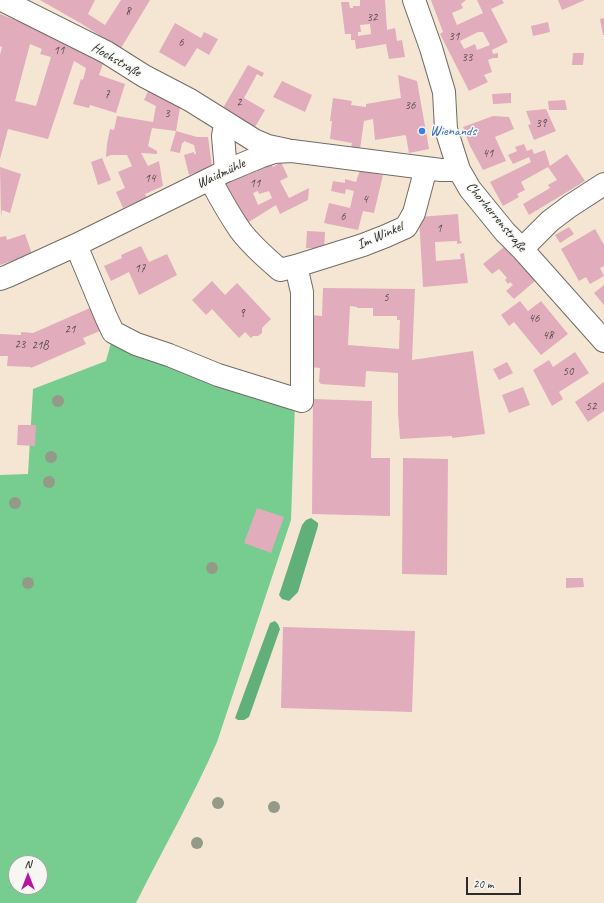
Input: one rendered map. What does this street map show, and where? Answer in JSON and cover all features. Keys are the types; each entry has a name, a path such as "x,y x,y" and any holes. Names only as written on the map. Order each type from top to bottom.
{"street":[{"name":"Hochstraße","path":"2,0 106,52 144,76 190,100 254,140 268,146 292,151"},
{"name":"Chorherrenstraße","path":"414,0 438,69 444,92 446,129 459,170 470,190 505,232 604,341"},
{"path":"218,175 222,136 228,124"},
{"name":"Waidmühle","path":"0,279 76,245 218,175 274,152 292,151 441,170 459,170"},
{"name":"Im Winkel","path":"218,175 218,194 240,230 264,256 280,270 363,245 406,227 414,213 426,168"},
{"path":"522,249 550,221 604,184"},
{"path":"76,245 113,332 136,344 169,355 218,375 302,401 302,292 296,266"}],"green space":[{"path":"112,339 295,403 291,520 217,742 188,803 136,903 0,903 0,475 28,474 33,389 106,361"},
{"path":"311,518 318,523 318,526 298,592 289,601 282,599 279,595 302,525 306,520"},
{"path":"275,621 280,629 249,717 244,720 238,720 235,718 270,623"}],"building":[{"path":"40,0 95,0 88,14 105,25 121,0 150,0 121,48"},
{"path":"360,0 385,0 387,30 395,28 397,41 402,40 405,57 389,59 386,44 356,49 355,40 351,40 351,34 345,34 341,2 349,2 350,8 353,8 353,6 360,6","holes":["370,24 371,34 358,36 358,32 361,32 360,25"]},
{"path":"431,0 466,0 461,4 463,8 452,13 457,25 483,13 477,0 502,0 504,3 491,9 508,42 492,50 493,54 498,53 498,58 488,60 492,72 484,75 488,82 469,91 440,34 443,32","holes":["478,32 483,32 490,45 477,50 475,44 464,49 460,41"]},
{"path":"558,0 585,0 562,10"},
{"path":"0,14 79,46 104,61 99,75 125,84 116,113 90,105 89,108 73,104 81,79 83,80 86,68 74,61 48,139 8,129 0,159 0,55 2,47 0,46","holes":["30,44 42,49 40,54 51,57 36,106 15,101"]},
{"path":"604,18 604,35 603,35 600,19"},
{"path":"548,22 550,32 533,36 531,26"},
{"path":"175,23 201,38 204,32 218,39 209,55 197,48 185,67 159,52"},
{"path":"573,53 584,53 583,65 572,65"},
{"path":"248,65 264,73 262,77 257,74 244,98 265,110 255,127 223,108"},
{"path":"398,75 417,81 429,149 409,153 405,135 375,140 373,119 364,121 360,149 351,148 352,143 330,139 332,121 330,121 333,98 352,101 351,105 366,107 366,104 401,98"},
{"path":"282,81 312,95 305,112 273,97"},
{"path":"150,87 181,102 176,131 152,128 148,146 157,151 157,154 141,153 148,166 159,161 163,186 145,194 147,198 123,208 116,192 125,188 118,172 132,166 127,155 111,155 106,157 110,129 114,130 117,116 153,122 156,106 144,100"},
{"path":"511,93 511,103 493,104 492,94"},
{"path":"565,100 567,110 549,110 548,101"},
{"path":"546,109 556,131 534,140 528,125 531,124 526,111"},
{"path":"493,116 509,117 514,129 495,137 506,161 483,170 470,146 463,127"},
{"path":"176,131 197,137 208,137 212,167 189,175 184,155 194,152 194,154 196,154 194,145 184,141 182,143 180,153 170,151"},
{"path":"524,144 527,151 532,149 534,154 545,150 550,166 567,154 585,181 529,215 523,204 550,188 548,185 557,180 548,167 521,182 525,190 517,194 519,197 503,206 490,182 531,162 529,157 513,164 508,155 517,151 515,147"},
{"path":"102,158 111,180 98,185 91,162"},
{"path":"281,162 288,177 280,181 289,198 309,188 308,200 280,214 276,205 244,225 222,184 258,171 257,169 271,164 273,167","holes":["258,191 259,194 269,191 272,198 258,205 253,193"]},
{"path":"0,167 21,174 10,213 2,210 1,216"},
{"path":"360,170 383,175 374,213 363,211 358,230 324,223 329,203 350,208 354,191 346,189 345,194 331,191 333,181 345,183 345,179 356,182"},
{"path":"458,214 460,241 462,243 457,244 457,241 435,242 436,261 461,259 460,254 464,253 468,283 423,287 419,217"},
{"path":"569,227 574,234 560,243 555,235"},
{"path":"595,229 604,245 604,266 600,268 604,276 590,284 586,277 579,281 561,249"},
{"path":"307,231 325,232 324,249 306,248"},
{"path":"25,234 32,254 0,265 0,237 6,236 7,240"},
{"path":"141,246 149,262 167,254 177,275 139,295 129,272 111,281 104,266 122,258 121,255"},
{"path":"504,247 535,281 514,299 506,291 513,285 510,282 508,284 505,280 507,278 499,269 492,274 483,264"},
{"path":"212,281 225,295 237,283 271,319 262,328 262,333 251,338 245,332 239,338 212,309 206,315 192,300"},
{"path":"604,285 604,305 594,293"},
{"path":"323,288 415,289 412,360 473,351 485,434 452,438 452,436 400,439 398,413 398,373 366,371 365,387 321,384 319,382 320,368 309,367 311,315 322,316","holes":["350,306 373,308 373,316 397,316 397,320 400,320 399,349 348,345"]},
{"path":"520,301 528,311 541,301 568,334 541,355 514,322 509,326 501,315"},
{"path":"90,308 100,331 83,338 86,344 31,368 7,366 8,356 0,356 0,334 21,335 21,332 33,333"},
{"path":"575,352 589,373 559,392 563,399 552,406 533,370 549,360 553,367"},
{"path":"507,362 513,373 499,380 493,369"},
{"path":"604,382 604,411 588,422 575,402"},
{"path":"523,387 530,405 509,413 502,395"},
{"path":"313,399 372,401 371,458 390,458 390,516 312,514"},
{"path":"18,425 36,425 35,446 17,445"},
{"path":"403,458 448,459 447,575 402,574"},
{"path":"257,508 284,517 271,553 244,543"},
{"path":"566,578 583,578 584,587 566,588"},
{"path":"283,627 415,631 412,712 281,708"}],"place":[{"name":"Wienands","path":"422,131"}]}
